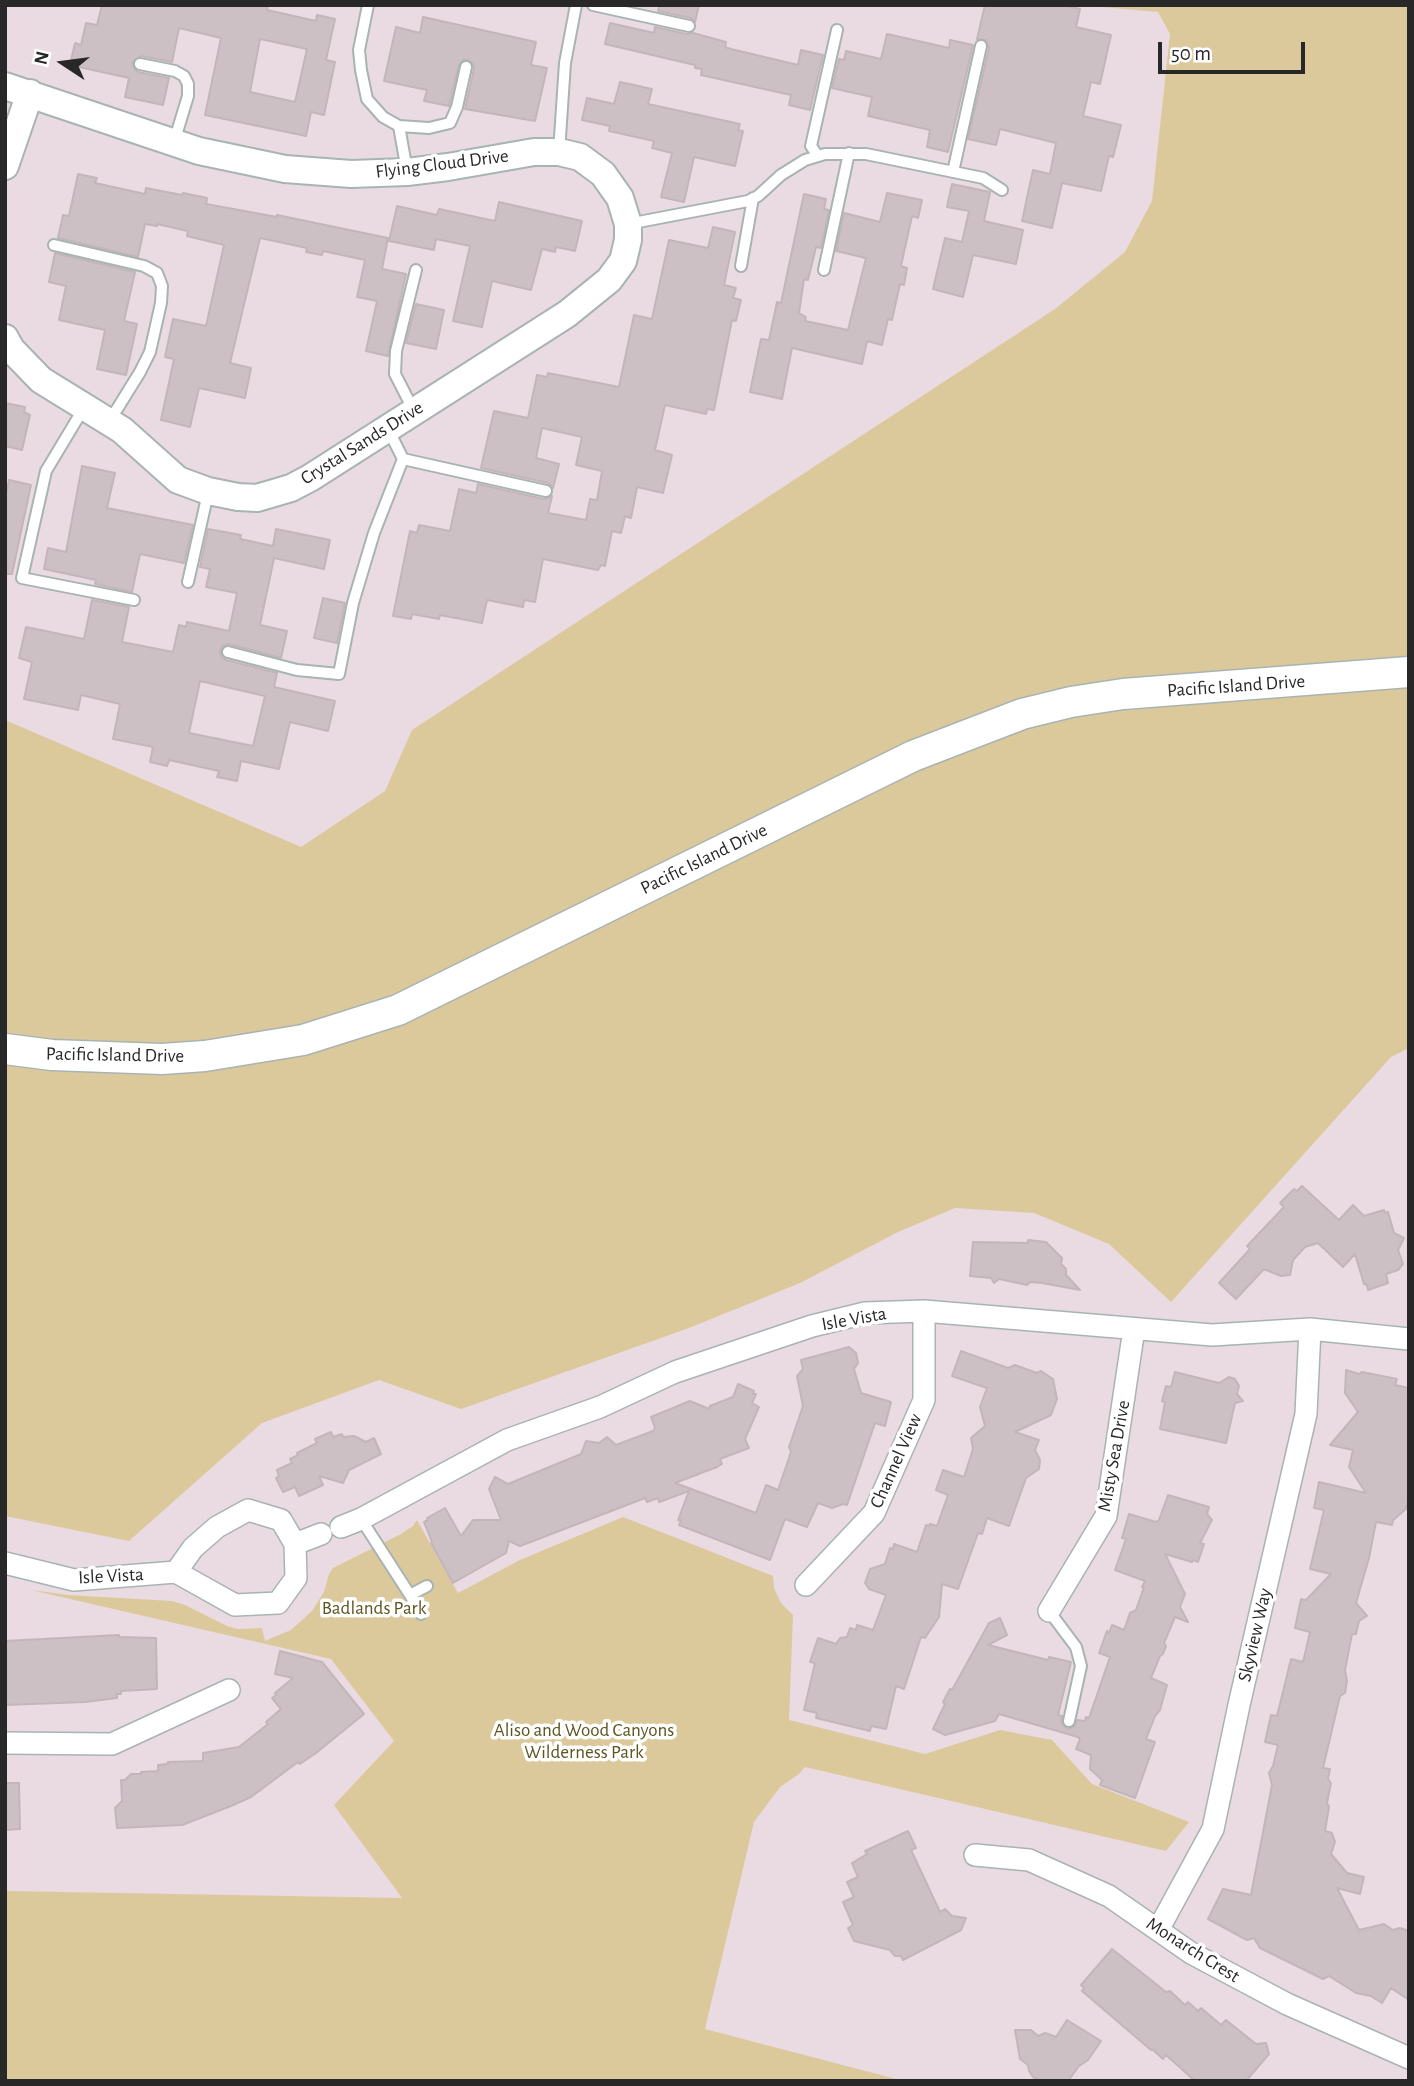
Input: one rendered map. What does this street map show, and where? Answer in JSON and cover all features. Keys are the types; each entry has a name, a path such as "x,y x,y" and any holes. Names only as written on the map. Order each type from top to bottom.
{"main road":[{"name":"Pacific Island Drive","path":"5,1049 52,1055 162,1059 205,1056 303,1040 398,1010 913,756 1022,714 1071,702 1123,694 1409,672"}],"street":[{"name":"Flying Cloud Drive","path":"18,90 199,151 285,169 351,174 407,172 534,152 559,152 580,157 603,174 620,198"},
{"path":"5,166 18,90"},
{"name":"Crystal Sands Drive","path":"5,338 11,349 41,380 109,422 178,480 208,491 257,498 291,488 567,314 609,280 623,261 628,240 628,224 620,198"},
{"name":"Isle Vista","path":"295,1544 361,1519 507,1440 600,1407 675,1372 812,1326 865,1313 924,1311 1212,1335 1310,1329 1409,1339"},
{"name":"Channel View","path":"806,1585 873,1513 924,1400 924,1311"},
{"name":"Misty Sea Drive","path":"1049,1611 1106,1516 1134,1329"},
{"name":"Skyview Way","path":"1158,1930 1213,1829 1306,1414 1310,1329"},
{"path":"247,1510 281,1520 295,1544 296,1578 278,1603 235,1605 176,1572 193,1548 209,1534 247,1510"},
{"name":"Isle Vista","path":"5,1563 74,1580 176,1572"},
{"path":"5,1743 112,1744 229,1690"},
{"name":"Monarch Crest","path":"975,1855 1029,1860 1109,1896 1191,1953 1287,2004 1409,2058"}],"lane":[{"path":"368,5 359,50 367,99 383,117 399,125 429,128 450,122 457,107 466,67"},
{"path":"559,152 565,63 576,5"},
{"path":"593,5 689,26"},
{"path":"818,156 811,146 836,30"},
{"path":"953,172 981,46"},
{"path":"139,64 175,71 184,76 188,84 188,96 174,142"},
{"path":"399,125 407,172"},
{"path":"824,270 849,153"},
{"path":"628,224 722,208 753,198 805,160 849,153 983,178 1002,190"},
{"path":"741,266 753,198"},
{"path":"54,245 144,266 157,273 162,286 150,352 109,422"},
{"path":"414,411 395,374 396,351 416,270"},
{"path":"85,406 46,471 23,578 134,600"},
{"path":"228,652 297,670 339,674 353,603 374,533 403,459 387,427"},
{"path":"403,459 546,491"},
{"path":"188,582 208,491"},
{"path":"361,1519 421,1614"},
{"path":"410,1595 427,1586"},
{"path":"1049,1611 1076,1647 1081,1667 1069,1721"}],"green space":[{"path":"1080,5 1409,5 1409,1048 1391,1057 1171,1302 1109,1244 1034,1213 955,1208 898,1232 800,1283 689,1328 461,1409 379,1380 262,1423 129,1541 5,1516 5,720 301,847 385,791 412,730 1055,309 1125,252 1152,201 1170,34 1158,12"},
{"name":"Aliso and Wood Canyons Wilderness Park","path":"623,1517 773,1576 774,1588 781,1603 793,1615 789,1720 925,1754 1000,1730 1052,1740 1092,1784 1189,1822 1166,1851 805,1767 780,1787 754,1822 705,2029 904,2081 5,2081 5,1891 402,1898 334,1805 394,1741 331,1659 31,1590 68,1595 172,1601 227,1626 238,1629 262,1628 265,1641 291,1630 312,1611 324,1592 333,1568 401,1534 417,1520 458,1593 520,1560"}],"building":[{"path":"102,5 268,5 267,10 316,21 317,15 335,19 326,60 335,62 324,115 311,112 306,136 205,115 221,38 179,28 172,62 141,56 132,62 138,72 169,78 163,105 125,97 129,78 70,65 75,43 81,45 86,23 97,25","holes":["260,39 307,49 295,102 250,92"]},
{"path":"660,5 699,5 695,22 691,18 658,11"},
{"path":"985,5 1062,5 1080,9 1076,27 1111,35 1100,84 1091,82 1083,116 1121,125 1113,157 1109,156 1101,191 1062,183 1052,228 1022,221 1033,170 1050,174 1056,143 1000,129 996,145 968,139 989,48 986,40 977,39"},
{"path":"423,17 536,42 531,65 547,68 535,121 465,109 474,69 468,60 463,60 459,65 449,106 424,101 427,90 384,81 396,27 420,33"},
{"path":"610,23 654,33 655,27 693,33 726,42 725,47 731,49 798,65 801,50 823,55 810,110 789,105 791,95 701,75 702,69 695,68 695,65 605,44"},
{"path":"887,34 949,48 950,40 973,45 948,152 927,147 930,130 868,116 872,97 832,88 839,59 844,60 846,51 881,59"},
{"path":"620,82 652,89 648,104 740,124 738,130 743,131 735,166 694,157 684,202 661,197 672,153 652,148 654,141 609,131 610,126 582,120 587,98 614,104"},
{"path":"78,174 97,178 95,183 145,194 146,188 182,195 183,193 207,198 206,204 277,215 388,238 382,269 406,274 388,356 366,351 377,301 357,297 365,260 323,251 322,255 306,252 307,248 260,238 230,363 251,368 245,398 199,388 190,427 161,420 174,359 165,357 173,319 206,326 224,245 187,236 188,231 157,224 145,224 138,257 58,238 63,215 69,216"},
{"path":"952,184 990,192 984,221 1023,230 1016,264 973,255 963,297 933,289 945,238 962,242 969,211 947,207"},
{"path":"887,193 922,200 918,218 912,216 901,266 907,268 904,285 900,284 892,320 888,319 882,345 867,341 862,364 792,348 782,399 750,392 761,339 769,340 777,302 781,303 804,194 826,199 824,209 829,210 821,248 816,247 808,280 804,279 799,313 806,317 805,321 848,330 866,258 836,251 844,213 880,222"},
{"path":"499,202 582,221 575,251 556,247 555,252 542,249 531,290 492,281 482,327 453,321 470,246 436,239 434,250 389,241 397,206 437,215 439,209 495,221"},
{"path":"713,227 735,232 724,285 736,288 733,298 741,300 736,321 732,320 714,410 707,409 706,414 665,405 655,450 672,455 663,493 637,487 631,518 625,516 621,533 612,531 605,566 601,565 598,570 543,559 535,602 524,600 523,607 487,600 482,623 440,615 439,619 412,614 411,619 393,616 410,531 417,533 419,525 450,531 459,489 476,493 478,484 544,499 552,496 548,513 586,520 590,499 597,500 602,471 576,465 582,437 542,428 536,458 559,464 553,488 548,483 481,468 494,411 528,418 537,375 547,377 548,373 619,387 634,315 652,319 669,240 708,248"},
{"path":"55,253 135,272 124,321 137,324 126,375 97,369 105,330 59,320 66,286 49,282"},
{"path":"416,304 444,310 436,349 406,343"},
{"path":"5,403 25,407 24,412 30,415 22,450 5,446"},
{"path":"82,466 115,473 107,508 193,525 184,563 140,554 132,592 95,584 96,580 44,569 48,548 66,552"},
{"path":"9,480 31,485 12,574 5,574 5,500"},
{"path":"208,529 241,535 240,539 273,546 276,529 330,540 324,569 274,558 260,625 287,631 281,658 229,644 223,646 220,651 226,660 277,673 274,687 335,701 328,731 290,722 279,769 241,761 237,781 217,777 219,771 169,760 167,766 150,762 153,747 113,739 120,704 81,695 78,710 24,699 32,662 19,658 26,627 84,639 92,600 129,607 122,642 173,652 179,625 186,627 187,622 229,631 237,593 206,587 210,569 200,567","holes":["200,681 265,696 253,746 189,733"]},
{"path":"323,598 345,603 337,643 314,638"},
{"path":"1302,1186 1339,1220 1353,1205 1364,1216 1384,1210 1385,1213 1388,1212 1394,1233 1404,1238 1398,1250 1403,1264 1398,1270 1386,1274 1388,1283 1368,1290 1355,1254 1343,1267 1318,1243 1305,1247 1293,1260 1290,1275 1281,1276 1264,1269 1236,1299 1219,1283 1250,1249 1247,1246 1284,1207 1280,1203 1294,1189 1297,1191"},
{"path":"1028,1240 1046,1242 1062,1258 1061,1264 1066,1269 1066,1275 1080,1290 1042,1283 1030,1282 1027,1285 999,1279 994,1283 991,1278 970,1276 973,1242 1028,1243"},
{"path":"849,1347 856,1353 858,1363 854,1369 861,1393 891,1402 885,1426 875,1423 847,1505 832,1508 818,1503 807,1527 785,1519 770,1560 679,1525 681,1520 678,1520 689,1491 659,1502 658,1498 647,1502 645,1498 520,1546 509,1541 506,1553 453,1583 431,1543 424,1522 445,1508 461,1536 473,1520 501,1520 489,1489 495,1477 508,1484 581,1454 586,1441 599,1443 607,1437 616,1445 653,1431 655,1428 651,1417 690,1401 709,1409 710,1406 733,1397 738,1384 754,1391 753,1394 756,1394 752,1403 759,1407 745,1439 749,1448 720,1459 722,1464 717,1467 675,1483 756,1513 766,1485 778,1490 789,1458 789,1447 803,1406 797,1376 803,1369 801,1360"},
{"path":"961,1351 1008,1368 1015,1365 1037,1373 1041,1371 1053,1379 1057,1399 1051,1415 1015,1432 1039,1440 1035,1450 1040,1460 1039,1469 1026,1478 1009,1526 987,1518 982,1534 978,1533 958,1589 942,1584 939,1617 925,1638 921,1637 904,1689 896,1686 886,1729 871,1726 870,1731 816,1718 817,1713 804,1710 815,1663 810,1662 818,1638 836,1644 840,1638 847,1637 850,1628 856,1630 857,1625 873,1630 886,1595 869,1589 865,1583 870,1569 885,1564 894,1544 917,1552 926,1525 937,1526 948,1495 936,1490 943,1470 964,1477 973,1449 971,1438 985,1426 980,1407 987,1388 952,1376"},
{"path":"1346,1370 1397,1379 1395,1385 1409,1388 1409,1499 1406,1509 1393,1520 1392,1525 1376,1522 1356,1603 1367,1616 1359,1621 1356,1634 1352,1634 1345,1670 1345,1693 1340,1696 1323,1768 1330,1769 1328,1779 1331,1783 1325,1831 1332,1833 1335,1842 1331,1854 1347,1873 1364,1877 1360,1894 1337,1888 1359,1930 1384,1924 1393,1930 1400,1928 1409,1931 1409,2000 1391,1988 1382,2003 1371,1996 1356,1993 1329,1976 1323,1979 1260,1948 1254,1938 1247,1940 1208,1919 1223,1889 1251,1895 1272,1785 1269,1773 1278,1745 1265,1742 1271,1715 1277,1716 1291,1659 1303,1662 1310,1632 1295,1628 1301,1599 1306,1600 1331,1574 1310,1569 1324,1510 1314,1508 1319,1482 1366,1493 1349,1467 1353,1450 1330,1445 1358,1412 1345,1393"},
{"path":"1175,1372 1219,1383 1229,1377 1235,1379 1239,1386 1237,1394 1243,1401 1235,1403 1226,1443 1160,1429 1165,1402 1162,1401 1166,1386 1171,1387"},
{"path":"331,1432 333,1437 342,1434 343,1437 354,1436 366,1442 374,1438 381,1454 349,1470 343,1483 319,1476 323,1485 299,1496 295,1487 283,1492 276,1478 279,1476 277,1470 292,1463 290,1459 298,1455 297,1453 317,1443 315,1439"},
{"path":"1168,1495 1209,1507 1207,1514 1212,1520 1200,1543 1204,1544 1198,1562 1165,1554 1185,1594 1180,1607 1188,1622 1175,1617 1164,1643 1166,1646 1163,1654 1151,1678 1167,1685 1160,1710 1146,1739 1155,1742 1135,1798 1100,1785 1102,1780 1090,1769 1091,1755 1076,1749 1080,1739 1078,1737 999,1714 995,1721 945,1735 933,1729 945,1704 943,1702 989,1623 1000,1618 1007,1635 988,1645 1048,1660 1049,1657 1071,1662 1058,1715 1062,1716 1062,1724 1068,1729 1074,1727 1077,1720 1085,1721 1086,1717 1089,1718 1110,1657 1099,1653 1107,1631 1109,1633 1112,1625 1124,1630 1130,1613 1136,1610 1144,1587 1145,1581 1115,1570 1126,1539 1122,1538 1129,1514 1156,1522"},
{"path":"119,1635 156,1638 157,1689 121,1691 117,1698 85,1702 5,1705 5,1641"},
{"path":"280,1651 322,1662 364,1714 316,1753 300,1764 298,1762 251,1797 182,1825 117,1828 115,1808 122,1801 121,1780 131,1774 158,1771 158,1765 168,1762 203,1761 203,1753 239,1747 268,1724 266,1722 281,1709 272,1698 293,1678 275,1674"},
{"path":"5,1783 19,1783 20,1829 5,1830"},
{"path":"908,1831 916,1848 911,1850 940,1912 945,1909 952,1916 966,1918 961,1930 903,1960 890,1950 854,1941 848,1928 853,1925 843,1902 854,1897 847,1882 858,1877 852,1863 867,1854 865,1851"},
{"path":"1112,1949 1185,2005 1188,2002 1198,2011 1201,2008 1221,2025 1226,2020 1256,2044 1266,2043 1269,2054 1246,2081 1195,2081 1166,2055 1163,2059 1151,2050 1082,1991 1084,1988 1081,1985"},
{"path":"1067,2020 1101,2041 1068,2081 1042,2081 1033,2077 1028,2065 1020,2059 1015,2030 1031,2030 1038,2036 1045,2033 1056,2037"}],"park label":[{"name":"Badlands Park","path":"374,1608"}]}
